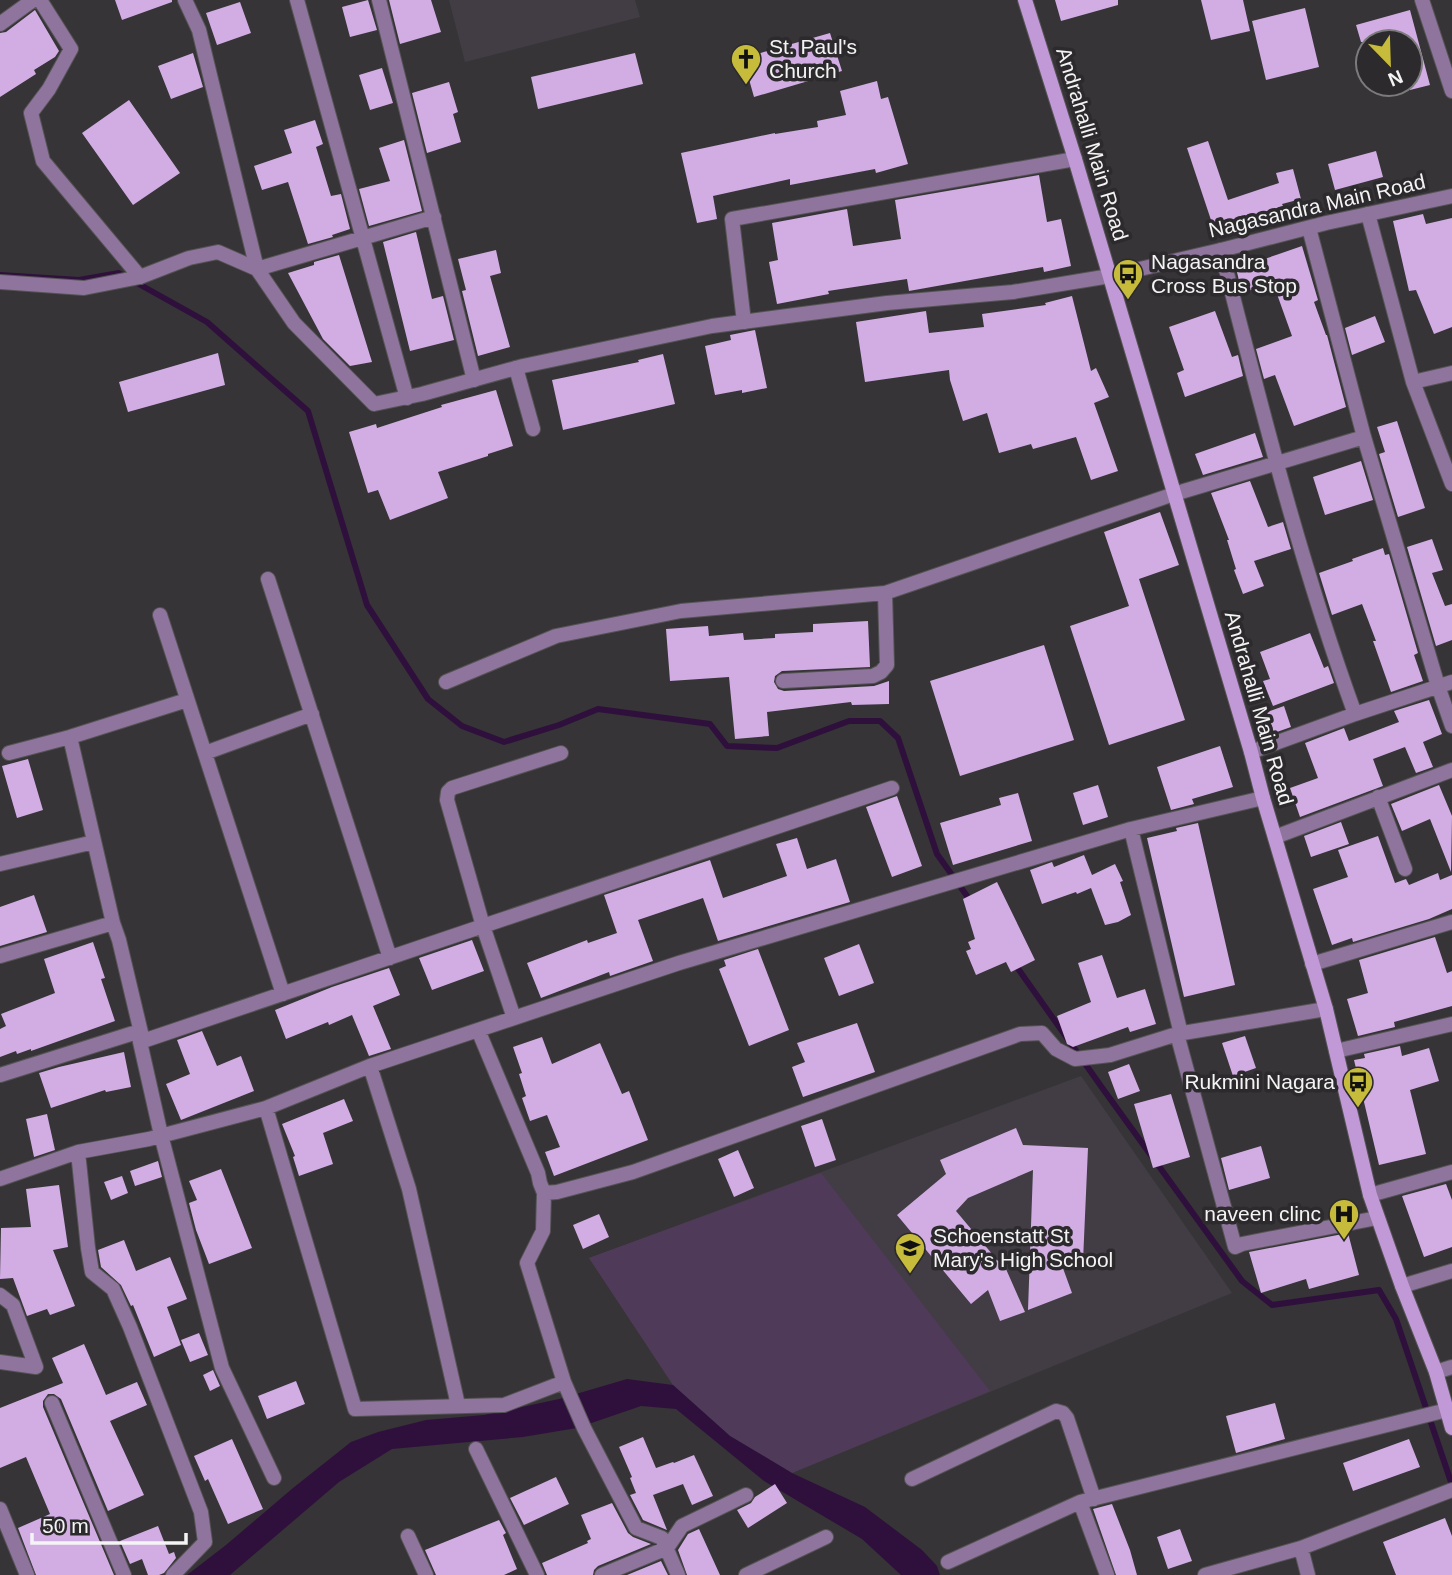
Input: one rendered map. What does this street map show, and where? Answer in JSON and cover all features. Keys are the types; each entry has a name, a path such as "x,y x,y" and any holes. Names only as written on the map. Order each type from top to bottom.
{"main road":[{"name":"Andrahalli Main Road","path":"1025,0 1110,276 1326,1009 1370,1195 1436,1371 1452,1428"}],"street":[{"path":"0,23 33,0"},
{"path":"40,0 71,49 32,113 43,161 139,277"},
{"path":"185,0 199,30 257,269"},
{"path":"297,0 407,398"},
{"path":"379,0 474,380"},
{"path":"1422,0 1452,91"},
{"path":"744,322 733,219 1075,159"},
{"name":"Nagasandra Main Road","path":"257,269 294,323 374,404 407,398 516,368 712,326 887,303 1013,292 1110,276 1452,196"},
{"path":"1368,214 1413,382 1452,484"},
{"path":"0,282 84,288 139,277 189,258 218,252 257,269 434,217"},
{"path":"1308,228 1364,437 1445,684 1452,726"},
{"path":"1221,250 1276,463 1329,642 1355,714"},
{"path":"516,368 533,429"},
{"path":"1413,382 1452,373"},
{"path":"446,682 556,636 681,611 885,593 1174,494 1364,437"},
{"path":"268,579 390,958"},
{"path":"783,681 873,676 881,673 887,665 885,593"},
{"path":"160,615 283,994"},
{"path":"1251,752 1445,684"},
{"path":"9,753 187,700"},
{"path":"205,753 312,714"},
{"path":"70,737 142,1036 140,1042 161,1135 222,1368 274,1478"},
{"path":"514,1018 483,926 447,792 452,788 561,753"},
{"path":"1275,837 1452,770"},
{"path":"0,1075 283,994 892,788"},
{"path":"1378,797 1405,869"},
{"path":"0,1179 78,1152 149,1139 266,1108 370,1066 679,963 1131,829 1264,798"},
{"path":"1131,829 1179,1034 1236,1247 1377,1218"},
{"path":"0,864 94,842"},
{"path":"1312,964 1452,922"},
{"path":"0,956 113,923"},
{"path":"544,1193 632,1172 1020,1034 1042,1033 1056,1049 1075,1059 1110,1055 1179,1034 1326,1009"},
{"path":"1336,1051 1452,1024"},
{"path":"478,1030 544,1193 543,1231 527,1263 567,1389 636,1528 662,1538 678,1575"},
{"path":"370,1066 409,1189 457,1405"},
{"path":"266,1108 355,1409 504,1405 567,1389"},
{"path":"78,1152 92,1272 113,1289 201,1512 205,1542 173,1575"},
{"path":"1370,1195 1452,1172"},
{"path":"1402,1286 1452,1270"},
{"path":"0,1295 13,1305 36,1367 0,1362"},
{"path":"1436,1371 1452,1367"},
{"path":"51,1403 124,1575"},
{"path":"948,1562 1087,1501 1447,1410"},
{"path":"912,1479 1056,1411 1063,1413 1067,1418 1107,1575"},
{"path":"476,1449 537,1575"},
{"path":"1211,1574 1301,1548 1452,1490"},
{"path":"601,1575 667,1548 682,1526 746,1494"},
{"path":"0,1509 27,1575"},
{"path":"408,1536 426,1575"},
{"path":"746,1575 826,1537"},
{"path":"1301,1548 1308,1575"}],"shaded area":[{"path":"449,0 635,0 640,17 465,62"},
{"name":"Schoenstatt St Mary's High School","path":"1081,1076 1232,1293 792,1473 673,1385 589,1258"},
{"path":"821,1173 990,1391 792,1473 730,1436 673,1385 589,1258"},
{"path":"627,1379 673,1385 730,1436 792,1473 865,1507 922,1550 937,1566 940,1575 901,1575 862,1539 764,1481 676,1409 641,1406 577,1428 523,1437 392,1449 339,1482 230,1575 187,1575 351,1442 426,1420 484,1415 559,1399"}],"building":[{"path":"115,0 172,0 172,2 122,20"},
{"path":"368,0 377,30 350,37 342,7"},
{"path":"389,0 431,0 441,32 400,44"},
{"path":"1055,0 1118,0 1118,5 1061,21"},
{"path":"1201,0 1243,0 1250,31 1211,40"},
{"path":"240,2 251,33 217,45 206,13"},
{"path":"1305,8 1319,67 1266,80 1252,21"},
{"path":"35,10 59,51 55,57 34,70 36,74 0,97 0,33 6,32"},
{"path":"1410,10 1415,28 1357,28 1356,25"},
{"path":"830,33 842,71 754,97 743,58"},
{"path":"193,53 203,87 171,99 158,66"},
{"path":"635,53 643,84 538,109 531,77"},
{"path":"1424,62 1430,85 1424,86"},
{"path":"382,68 393,103 370,110 359,75"},
{"path":"877,81 881,99 888,97 908,164 876,173 875,169 790,185 790,179 713,196 717,219 697,223 681,153 775,133 818,127 817,121 846,115 840,91"},
{"path":"449,82 458,112 453,114 461,142 427,153 412,93"},
{"path":"129,100 180,173 133,205 82,133"},
{"path":"315,120 323,144 316,147 331,196 341,194 350,229 308,244 288,182 262,190 254,166 292,153 284,130"},
{"path":"404,140 422,211 369,226 359,189 390,181 379,148"},
{"path":"1208,141 1228,200 1279,183 1276,173 1293,169 1301,199 1239,221 1238,218 1213,226 1187,148"},
{"path":"1376,151 1383,177 1335,190 1328,164"},
{"path":"1039,175 1047,222 1061,219 1071,266 1044,272 1043,267 909,291 907,279 828,291 829,294 777,304 769,262 778,260 772,223 847,209 853,246 901,239 895,200"},
{"path":"1423,214 1426,224 1452,218 1452,327 1434,334 1416,290 1409,291 1393,221"},
{"path":"416,232 432,299 443,296 454,340 410,351 383,242"},
{"path":"1302,246 1318,300 1314,302 1327,335 1346,407 1294,426 1275,375 1264,379 1256,349 1292,336 1273,283 1242,293 1236,268"},
{"path":"496,250 501,273 490,276 510,347 478,356 462,291 466,290 458,259"},
{"path":"339,255 372,362 350,366 323,339 288,273"},
{"path":"1072,296 1091,371 1096,368 1109,397 1094,403 1118,471 1091,480 1076,437 1033,449 1031,444 999,453 987,413 963,421 949,370 865,382 856,322 926,311 929,333 984,327 982,314 1046,305 1045,303"},
{"path":"1215,311 1232,357 1238,355 1243,376 1185,397 1177,373 1184,370 1169,327"},
{"path":"1375,316 1385,342 1352,355 1345,328"},
{"path":"755,330 767,388 715,395 705,346 731,340 730,335"},
{"path":"218,353 225,385 128,412 119,382"},
{"path":"663,354 675,404 563,430 552,380 639,362 638,360"},
{"path":"496,390 513,446 438,472 448,498 390,520 378,490 368,493 349,432 376,424 377,428 442,407 441,405"},
{"path":"1397,421 1425,508 1398,517 1379,454 1385,452 1377,427"},
{"path":"1255,433 1263,457 1203,475 1195,454"},
{"path":"1361,461 1373,500 1325,515 1313,477"},
{"path":"1250,481 1268,527 1283,522 1291,549 1254,561 1264,586 1243,594 1234,570 1236,569 1229,540 1211,493"},
{"path":"1160,512 1179,565 1139,579 1185,720 1109,745 1070,626 1129,606 1104,532"},
{"path":"1432,539 1443,570 1432,573 1445,606 1452,604 1452,640 1436,646 1407,547"},
{"path":"1383,548 1385,555 1389,554 1418,653 1414,655 1423,681 1391,692 1362,604 1332,615 1319,573"},
{"path":"868,621 870,667 782,671 775,676 774,682 778,689 784,691 874,686 889,681 889,704 852,705 851,702 767,712 769,736 735,739 729,677 670,681 666,629 708,626 709,636 743,633 744,640 775,638 775,634 813,632 813,624"},
{"path":"1310,633 1324,668 1328,666 1334,683 1273,706 1263,681 1270,679 1260,652"},
{"path":"1044,645 1074,740 960,776 930,681"},
{"path":"1429,700 1442,734 1423,742 1433,767 1416,773 1405,747 1373,759 1383,786 1300,817 1290,788 1318,778 1305,743 1344,728 1349,741 1399,722 1394,711"},
{"path":"1284,706 1291,727 1274,733 1267,712"},
{"path":"1220,746 1233,787 1192,799 1194,804 1171,810 1157,767"},
{"path":"28,759 43,810 17,818 2,766"},
{"path":"1098,785 1108,817 1083,825 1073,793"},
{"path":"1439,785 1452,816 1451,872 1430,819 1402,831 1391,804"},
{"path":"1018,793 1032,841 953,865 940,823 1001,805 999,798"},
{"path":"897,796 922,866 892,877 866,807"},
{"path":"1341,822 1349,844 1311,857 1304,836"},
{"path":"1198,823 1235,985 1184,997 1147,838"},
{"path":"1378,836 1395,883 1406,879 1409,885 1438,873 1440,880 1452,875 1452,909 1429,919 1353,942 1352,938 1332,945 1313,889 1348,877 1338,850"},
{"path":"797,838 807,869 836,859 850,902 718,941 703,898 638,920 653,961 610,976 609,972 541,998 527,963 587,940 588,943 617,933 604,895 710,860 723,898 787,876 776,844"},
{"path":"1084,855 1092,875 1115,864 1123,881 1120,882 1131,915 1105,925 1091,888 1042,904 1030,870 1052,862 1054,867"},
{"path":"997,882 1035,960 1011,972 1006,962 976,975 966,951 971,949 968,942 975,939 963,899"},
{"path":"34,895 47,932 0,946 0,907"},
{"path":"1435,937 1447,973 1452,971 1452,1006 1394,1022 1395,1027 1358,1036 1347,999 1368,993 1359,960"},
{"path":"472,940 484,971 432,990 419,958"},
{"path":"93,942 105,978 101,979 115,1021 31,1051 17,1054 16,1051 0,1057 0,1029 6,1026 1,1014 55,993 44,959"},
{"path":"859,944 874,983 839,996 824,958"},
{"path":"758,949 789,1030 749,1046 719,969 726,966 724,960"},
{"path":"1102,955 1117,998 1145,989 1156,1024 1130,1032 1128,1027 1073,1047 1067,1044 1057,1016 1091,1002 1078,963"},
{"path":"389,968 400,995 373,1006 391,1049 369,1056 352,1015 286,1039 275,1010"},
{"path":"857,1023 875,1072 803,1097 792,1067 805,1062 797,1043"},
{"path":"202,1031 217,1066 241,1056 254,1091 181,1120 166,1084 190,1074 177,1040"},
{"path":"1245,1036 1256,1068 1233,1076 1222,1043"},
{"path":"542,1037 552,1064 600,1043 622,1094 629,1091 648,1140 554,1176 545,1152 560,1147 547,1115 530,1121 522,1098 526,1096 519,1074 522,1073 513,1047"},
{"path":"1400,1046 1402,1056 1429,1048 1439,1081 1410,1090 1426,1154 1379,1165 1354,1060 1365,1058 1364,1054"},
{"path":"124,1052 131,1087 106,1092 105,1090 51,1108 39,1073"},
{"path":"1129,1064 1140,1091 1118,1099 1108,1072"},
{"path":"1171,1094 1190,1157 1153,1168 1134,1104"},
{"path":"344,1099 353,1121 323,1133 333,1164 299,1176 293,1157 295,1156 282,1124"},
{"path":"47,1114 55,1150 34,1157 26,1119"},
{"path":"822,1119 836,1160 815,1167 801,1126"},
{"path":"1016,1128 1023,1145 1088,1148 1083,1261 1060,1260 1072,1293 1028,1310 1033,1170 968,1198 956,1211 998,1261 1002,1260 1025,1312 1000,1321 988,1290 971,1304 897,1215 946,1174 940,1160"},
{"path":"1261,1146 1270,1178 1229,1190 1221,1158"},
{"path":"738,1150 754,1188 734,1197 718,1159"},
{"path":"158,1161 162,1177 135,1186 130,1171"},
{"path":"221,1169 252,1248 209,1264 189,1203 197,1200 189,1181"},
{"path":"122,1176 128,1193 111,1200 104,1182"},
{"path":"1446,1184 1452,1200 1452,1247 1424,1257 1402,1196"},
{"path":"59,1185 68,1247 53,1250 75,1306 50,1315 47,1309 27,1316 13,1278 0,1279 1,1228 31,1227 26,1189"},
{"path":"599,1214 609,1237 583,1249 573,1225"},
{"path":"1348,1233 1359,1275 1309,1289 1306,1279 1261,1293 1249,1252"},
{"path":"124,1240 136,1271 170,1257 187,1299 167,1307 181,1345 154,1357 133,1305 131,1306 121,1285 101,1267 98,1250"},
{"path":"199,1333 208,1355 190,1362 181,1340"},
{"path":"84,1344 106,1395 137,1382 147,1405 110,1421 144,1495 108,1511 61,1399 54,1394 48,1394 43,1401 43,1407 114,1575 36,1575 18,1528 50,1514 26,1457 0,1468 0,1408 63,1383 52,1358"},
{"path":"213,1370 220,1386 210,1391 203,1375"},
{"path":"296,1381 305,1404 267,1419 258,1396"},
{"path":"1275,1403 1285,1439 1236,1453 1226,1416"},
{"path":"643,1437 656,1468 694,1455 713,1496 692,1505 683,1484 653,1495 667,1530 643,1520 630,1495 636,1493 619,1447"},
{"path":"232,1439 263,1509 228,1524 208,1479 205,1481 194,1456"},
{"path":"1409,1439 1420,1467 1353,1491 1343,1463"},
{"path":"556,1477 569,1504 524,1525 510,1498"},
{"path":"775,1484 787,1503 748,1528 737,1510 751,1503 755,1497"},
{"path":"612,1503 628,1533 651,1544 598,1566 593,1575 547,1575 542,1563 588,1543 591,1539 581,1515"},
{"path":"1112,1504 1137,1575 1116,1575 1093,1509"},
{"path":"1445,1518 1452,1536 1452,1575 1396,1575 1383,1542"},
{"path":"499,1520 517,1569 504,1575 436,1575 425,1550"},
{"path":"158,1526 169,1554 174,1552 176,1558 164,1573 148,1575 142,1559 130,1564 120,1541"},
{"path":"699,1529 720,1575 687,1575 678,1550 688,1534"},
{"path":"1180,1529 1192,1561 1168,1569 1157,1537"},
{"path":"661,1561 668,1575 627,1575"}],"waterway":[{"path":"0,275 79,280 119,273 207,322 308,411 367,605 428,699 462,726 504,742 559,725 598,709 710,724 727,746 777,748 849,721 880,721 898,738 937,854 972,903"},
{"path":"1014,963 1242,1281 1272,1305 1379,1290 1396,1319 1452,1485"}],"place":[{"name":"St. Paul's Church","path":"746,86"},
{"name":"Nagasandra Cross Bus Stop","path":"1128,301"},
{"name":"Rukmini Nagara","path":"1358,1109"},
{"name":"naveen clinc","path":"1344,1241"},
{"name":"Schoenstatt St Mary's High School","path":"910,1275"}]}
